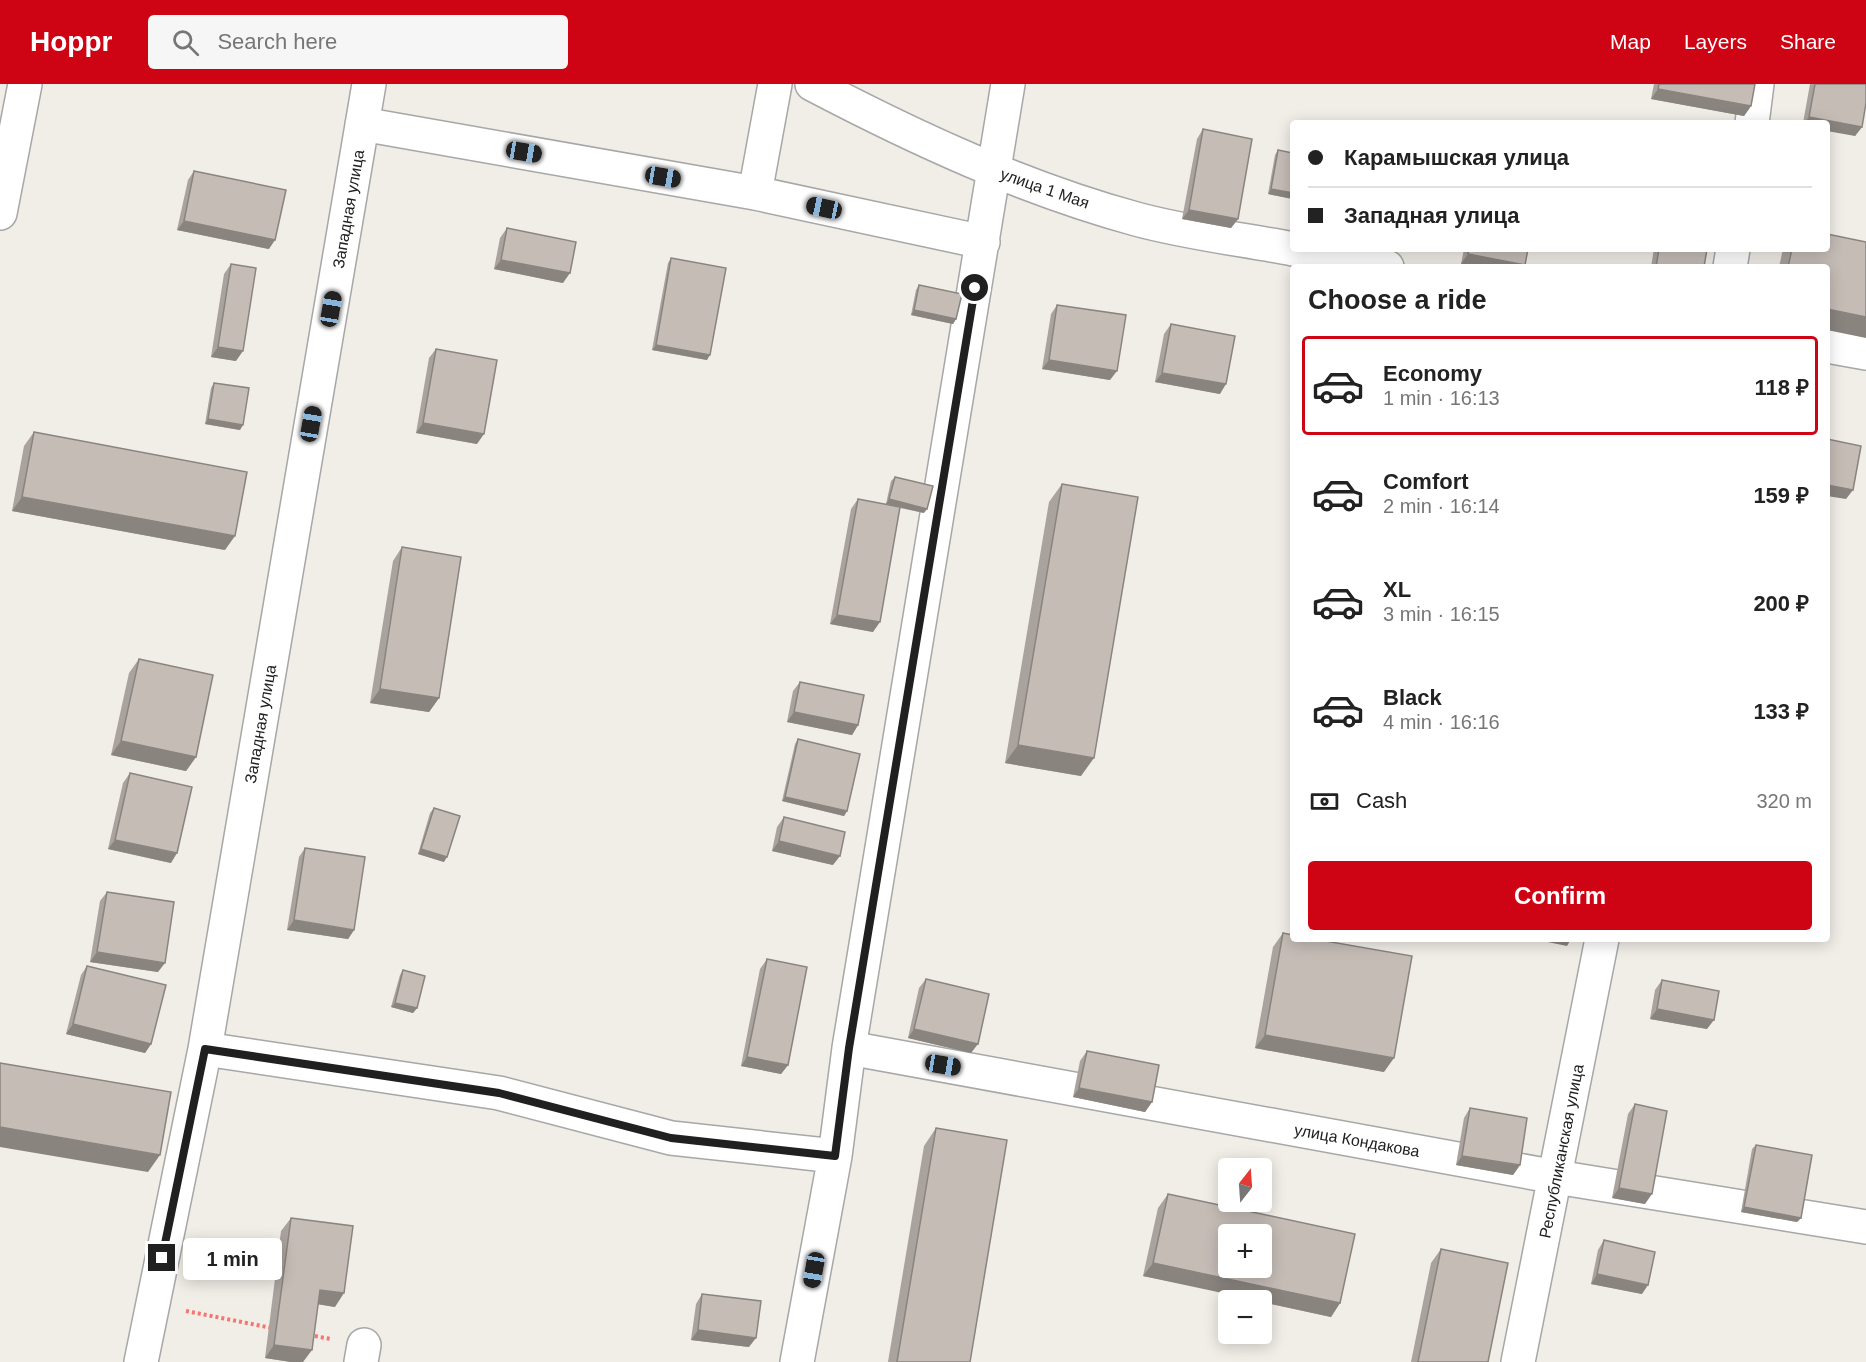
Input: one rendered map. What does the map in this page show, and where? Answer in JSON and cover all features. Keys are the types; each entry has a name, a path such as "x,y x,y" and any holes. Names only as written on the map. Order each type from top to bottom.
{"street":[{"path":"0,213 25,84"},
{"name":"Западная улица","path":"141,1362 205,1049 369,84"},
{"path":"755,193 775,84"},
{"name":"улица 1 Мая","path":"812,84 866,112 995,171 1137,219 1290,248"},
{"path":"797,1362 835,1156 849,1048 1008,84"},
{"path":"1752,120 1757,84"},
{"path":"362,124 755,193 983,242"},
{"name":"улица 1 Мая","path":"1309,252 1372,264"},
{"path":"1830,347 1866,353"},
{"name":"Республиканская улица","path":"1518,1362 1601,942"},
{"name":"улица Кондакова","path":"849,1048 1556,1177 1866,1227"},
{"path":"205,1049 499,1093 671,1138 835,1156"}],"path":[{"path":"152,1305 282,1330"},
{"path":"305,1334 363,1354"}],"building":[{"path":"1659,84 1755,84 1751,106 1658,89"},
{"path":"1815,84 1866,84 1862,127 1809,117"},
{"path":"1203,129 1252,139 1238,219 1189,210"},
{"path":"1278,150 1290,152 1290,192 1271,189"},
{"path":"194,171 286,190 275,240 184,221"},
{"path":"507,228 576,242 570,273 501,260"},
{"path":"1830,235 1866,242 1866,317 1830,310 1830,264 1789,264 1791,252 1830,252"},
{"path":"1468,252 1527,252 1525,264 1468,254"},
{"path":"1658,252 1706,252 1704,264 1656,264"},
{"path":"671,258 726,268 710,355 656,345"},
{"path":"231,264 256,268 243,351 218,347"},
{"path":"919,285 962,294 956,319 914,310"},
{"path":"1057,305 1126,315 1117,371 1049,360"},
{"path":"1171,324 1235,336 1226,384 1162,373"},
{"path":"436,349 497,360 484,434 423,423"},
{"path":"214,383 249,388 243,425 208,419"},
{"path":"34,432 247,472 235,536 22,497"},
{"path":"1830,440 1861,446 1853,490 1830,486"},
{"path":"895,477 933,486 927,509 889,499"},
{"path":"1062,484 1138,497 1094,758 1018,745"},
{"path":"858,499 900,507 880,622 837,615"},
{"path":"402,547 461,557 439,698 380,689"},
{"path":"139,659 213,675 196,757 121,741"},
{"path":"800,682 864,695 858,725 794,712"},
{"path":"798,739 860,754 847,811 785,797"},
{"path":"130,773 192,787 177,853 115,840"},
{"path":"434,808 460,816 447,857 421,849"},
{"path":"784,817 845,832 840,856 779,841"},
{"path":"305,848 365,857 354,930 294,920"},
{"path":"107,892 174,902 165,963 97,952"},
{"path":"1283,933 1290,934 1290,942 1331,942 1412,956 1394,1058 1265,1035"},
{"path":"767,959 807,967 788,1065 747,1057"},
{"path":"87,966 166,985 151,1044 73,1024"},
{"path":"403,970 425,976 417,1008 395,1003"},
{"path":"926,979 989,994 978,1044 914,1029"},
{"path":"1662,980 1719,991 1714,1020 1657,1009"},
{"path":"1087,1051 1159,1065 1152,1102 1079,1088"},
{"path":"0,1063 171,1092 160,1155 0,1127"},
{"path":"1635,1104 1667,1111 1652,1194 1619,1188"},
{"path":"1470,1108 1527,1118 1520,1165 1462,1156"},
{"path":"936,1128 1007,1140 970,1362 897,1362"},
{"path":"1756,1145 1812,1155 1801,1218 1744,1207"},
{"path":"1168,1194 1218,1205 1218,1212 1252,1212 1355,1234 1340,1303 1223,1278 1272,1278 1272,1224 1218,1224 1218,1277 1153,1263"},
{"path":"291,1218 353,1226 344,1293 320,1290 312,1350 274,1345"},
{"path":"1604,1240 1655,1252 1648,1285 1597,1274"},
{"path":"1441,1249 1508,1263 1488,1362 1418,1362"},
{"path":"702,1294 761,1301 756,1338 698,1330"}],"route":[{"path":"162,1258 205,1049 499,1093 671,1138 835,1156 849,1048 975,288"}]}
